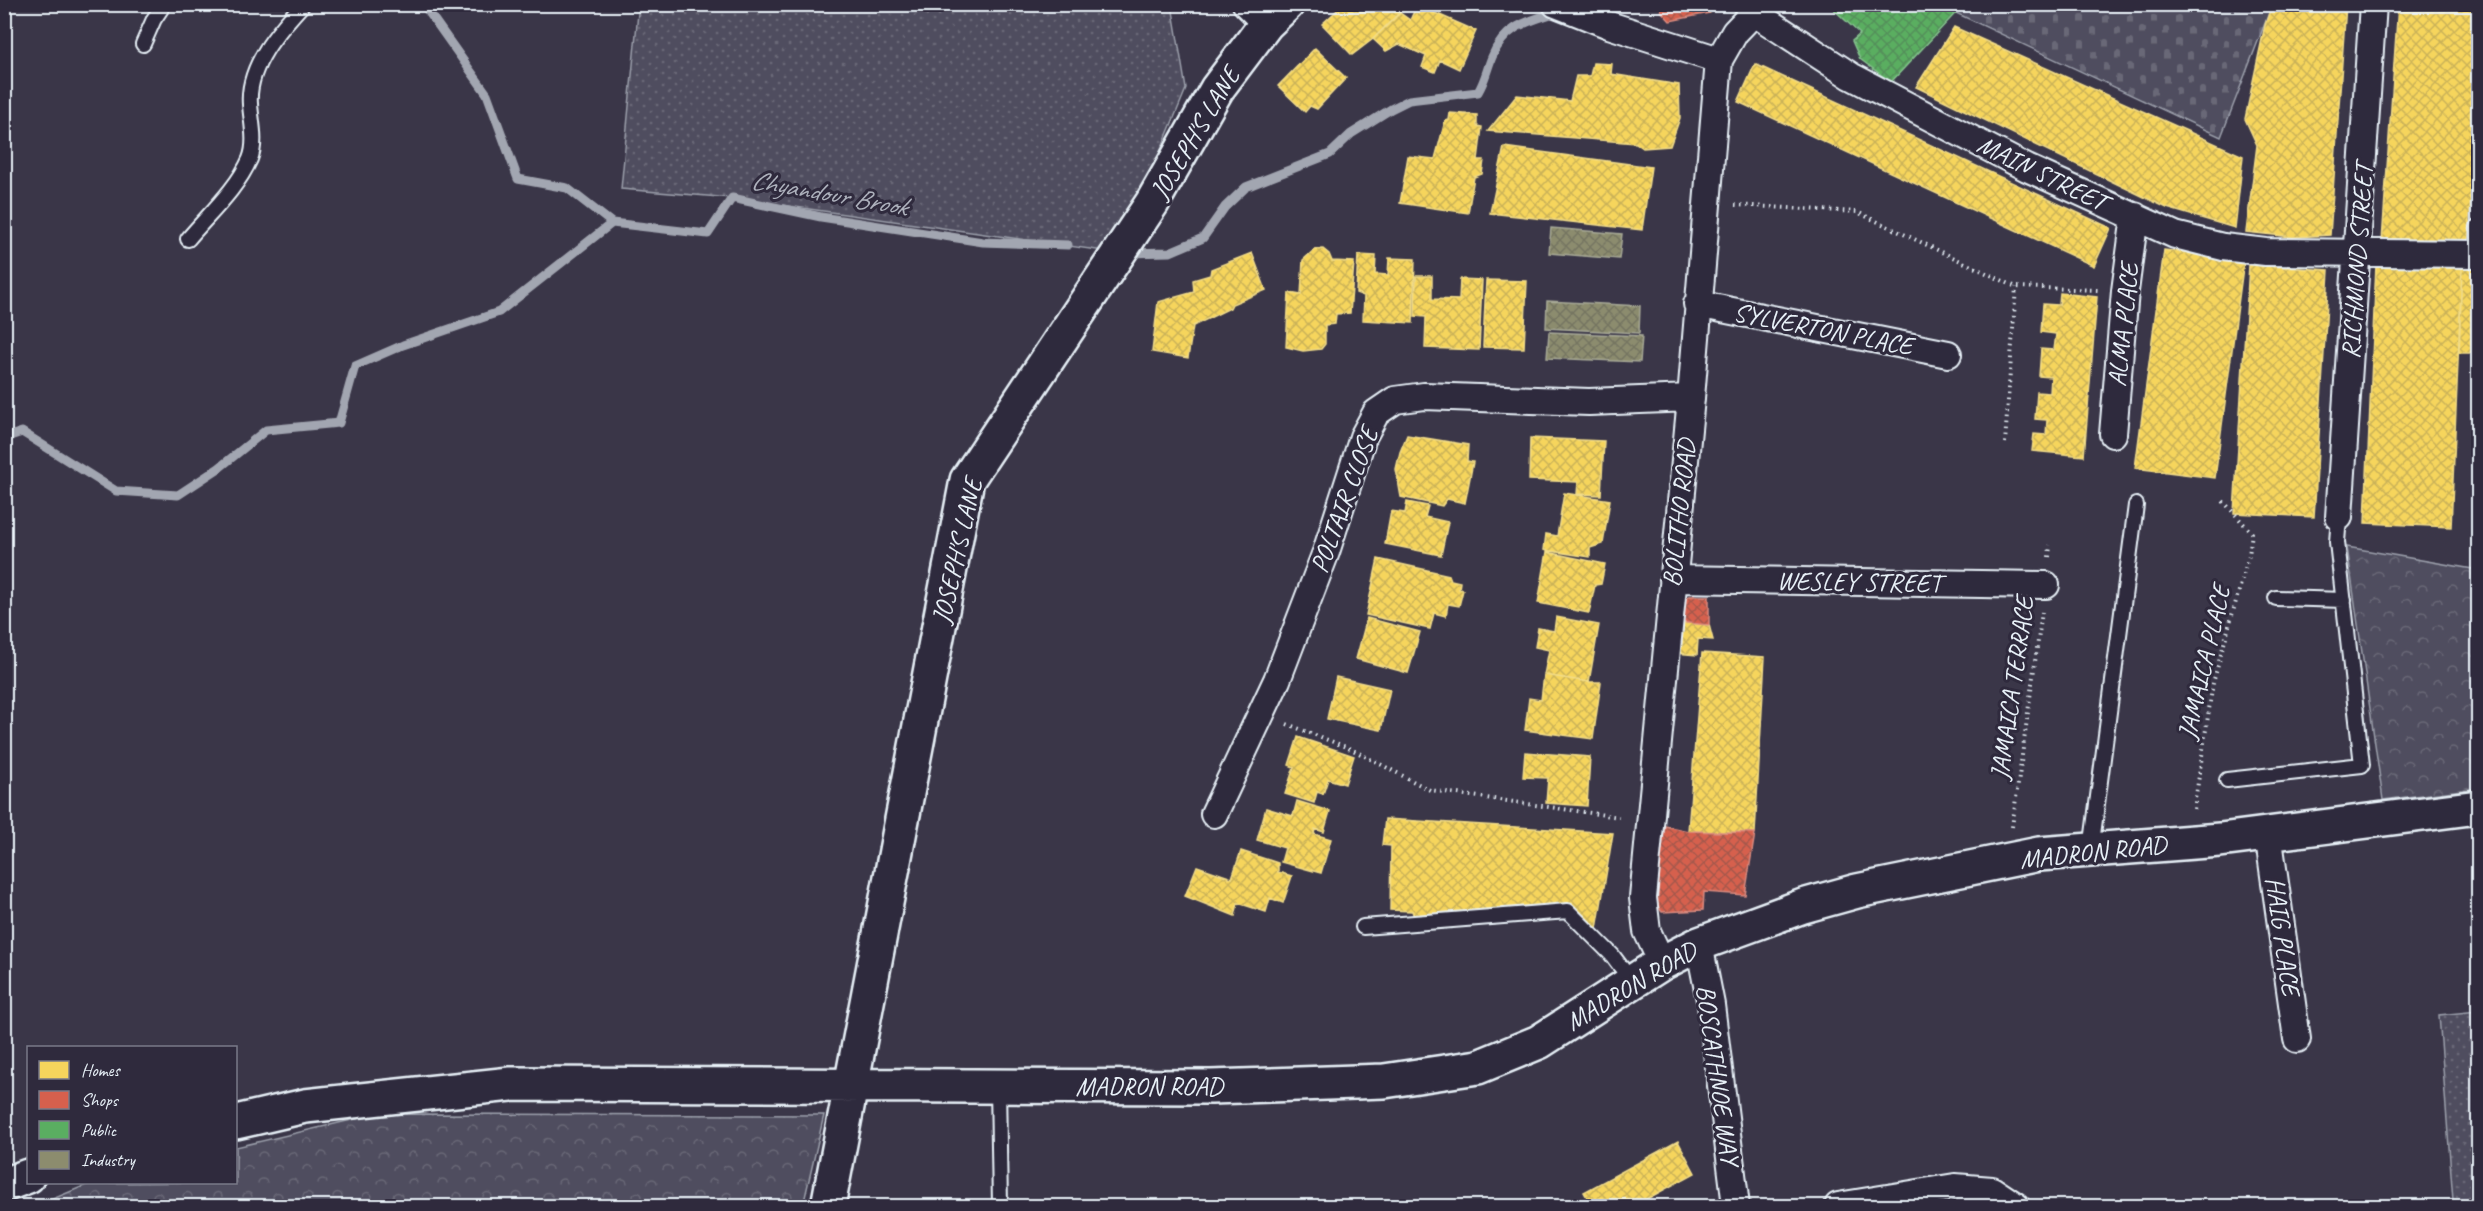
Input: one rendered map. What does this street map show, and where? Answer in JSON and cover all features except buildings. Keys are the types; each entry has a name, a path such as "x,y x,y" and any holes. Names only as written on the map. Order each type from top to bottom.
{"main road":[{"name":"JOSEPH'S LANE","path":"828,1206 967,480 1152,203 1217,89 1266,11"},
{"name":"MADRON ROAD","path":"237,1122 305,1106 511,1084 1211,1087 1372,1082 1478,1067 1539,1042 1662,963 1699,944 1803,906 1857,891 2039,854 2187,842 2478,807"},
{"path":"4,1185 27,1176"}],"street":[{"path":"1556,4 1639,35 1719,60 1735,32 1757,8"},
{"name":"RICHMOND STREET","path":"2339,517 2373,4"},
{"name":"MAIN STREET","path":"1757,8 1851,76 2027,168 2175,235 2223,247 2266,252 2478,254"},
{"name":"BOLITHO ROAD","path":"1662,963 1647,931 1643,898 1691,398 1719,60"},
{"name":"ALMA PLACE","path":"2113,434 2125,291 2135,216"},
{"name":"SYLVERTON PLACE","path":"1697,304 1948,354"},
{"name":"POLTAIR CLOSE","path":"1214,814 1277,680 1326,552 1363,437 1376,412 1395,400 1424,396 1589,402 1691,398"},
{"name":"WESLEY STREET","path":"1673,579 2046,585"},
{"name":"HAIG PLACE","path":"2268,833 2297,1039"},
{"name":"BOSCATHNOE WAY","path":"1699,944 1711,1005 1736,1206"},
{"path":"1838,1206 1955,1186 1992,1190 2016,1206"}],"lane":[{"path":"143,44 154,19 164,4"},
{"path":"188,238 237,182 251,157 253,129 250,100 254,75 265,52 303,4"},
{"path":"2478,227 2478,254"},
{"path":"2091,850 2136,505"},
{"path":"2227,780 2362,765 2337,542 2339,517"},
{"path":"2276,598 2344,600"},
{"path":"1363,927 1568,911 1612,955 1633,983"},
{"path":"998,1085 1000,1206"}],"path":[{"path":"1706,203 1857,212 2016,286 2125,291"},
{"path":"2005,443 2016,286"},
{"name":"JAMAICA PLACE","path":"2187,842 2213,684 2249,555 2252,533 2223,501"},
{"name":"JAMAICA TERRACE","path":"2010,837 2050,545"},
{"path":"1283,723 1351,749 1430,790 1619,817"}],"green space":[{"path":"1964,4 2272,5 2221,137 1956,13"},
{"path":"645,5 1172,5 1186,89 1118,253 732,198 621,189 638,13"},
{"path":"2347,547 2478,570 2478,788 2383,800"},
{"path":"2478,1011 2478,1206 2410,1206 2453,1200 2439,1015"},
{"path":"377,1114 824,1115 803,1206 36,1206 89,1184 237,1184 237,1147"},
{"path":"1955,1187 2016,1206 1838,1206"}],"waterway":[{"path":"423,4 487,94 518,179 567,188 612,223"},
{"name":"Chyandour Brook","path":"1127,253 1170,252 1203,238 1225,207 1246,187 1330,154 1351,134 1409,100 1478,92 1497,46 1511,31 1538,18 1560,11"},
{"name":"Chyandour Brook","path":"4,438 22,432 116,491 178,495 219,468 266,430 339,423 355,366 403,345 499,312 612,223 708,234 732,198 821,217 983,242 1068,245"}]}
